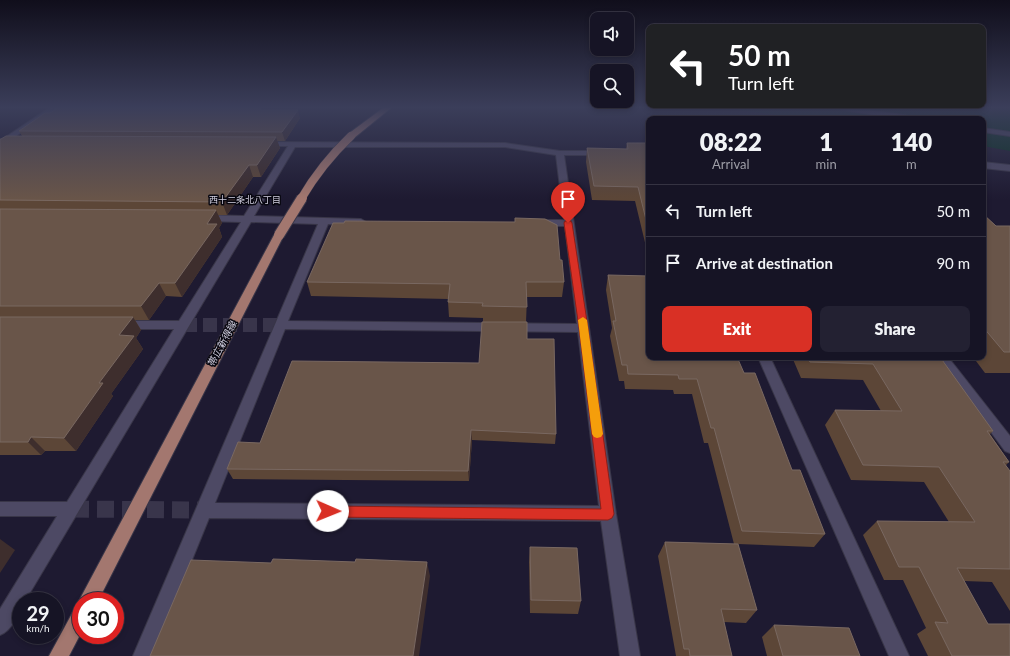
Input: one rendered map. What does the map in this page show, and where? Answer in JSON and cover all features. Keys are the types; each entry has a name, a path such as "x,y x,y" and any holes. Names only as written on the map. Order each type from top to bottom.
{"main road":[{"name":"帯広新得線","path":"93,592 279,235 314,177 331,155 348,139"},
{"path":"59,656 72,631"}],"street":[{"path":"1,144 18,143"},
{"path":"254,144 505,145 560,153 612,153"},
{"path":"0,626 293,144"},
{"path":"560,153 568,223 584,328 608,514 630,656"},
{"path":"986,165 1010,168"},
{"path":"194,218 371,222"},
{"path":"144,656 324,221"},
{"path":"529,223 568,223"},
{"path":"111,325 183,325"},
{"path":"281,325 584,328"},
{"path":"765,360 899,656"},
{"path":"944,360 1010,447"},
{"path":"0,509 72,509"},
{"path":"204,510 608,514"}],"green space":[{"path":"986,139 1010,139 1010,151 986,147"}],"building":[{"path":"1,139 275,139 257,165 249,165 222,202 0,200"},
{"path":"627,143 646,143 646,220 638,187 594,186 587,148 628,149"},
{"path":"0,209 216,210 207,224 217,224 175,283 159,283 141,306 0,306"},
{"path":"986,217 996,226 1010,226 1010,352 1004,352 986,331"},
{"path":"515,218 545,219 557,225 560,260 562,260 564,282 526,282 527,307 482,306 483,303 448,302 450,284 307,282 333,223 344,223 345,221 515,222"},
{"path":"608,275 646,276 646,360 738,360 744,373 755,373 792,470 800,470 825,534 742,531 714,428 711,428 697,379 679,379 678,375 628,374 627,365 622,365 613,321 616,321"},
{"path":"0,317 133,317 119,335 134,336 99,383 103,383 64,438 31,437 28,442 0,442"},
{"path":"482,322 527,322 527,339 554,339 556,434 471,430 468,471 227,469 238,442 260,443 292,361 479,363"},
{"path":"809,360 942,360 993,431 987,431 1009,462 1003,462 1010,471 1010,569 957,568 988,624 1010,624 1010,656 952,656 935,622 948,623 919,567 899,567 877,521 975,522 939,467 863,465 835,410 902,411 873,364 810,362"},
{"path":"665,542 738,544 757,610 721,609 732,656 690,656 689,649 684,649"},
{"path":"530,547 577,548 581,601 531,600"},
{"path":"273,559 355,562 356,559 427,562 413,656 150,656 191,560 271,563"},
{"path":"774,625 849,628 860,656 783,656"}],"tunnel":[{"path":"183,325 281,325"},
{"path":"72,509 204,510"}],"slow traffic":[{"path":"583,320 597,434"}],"district":[{"name":"西十二条北八丁目","path":"245,200"}],"route":[{"path":"328,511 608,514 584,328 568,223"}]}
